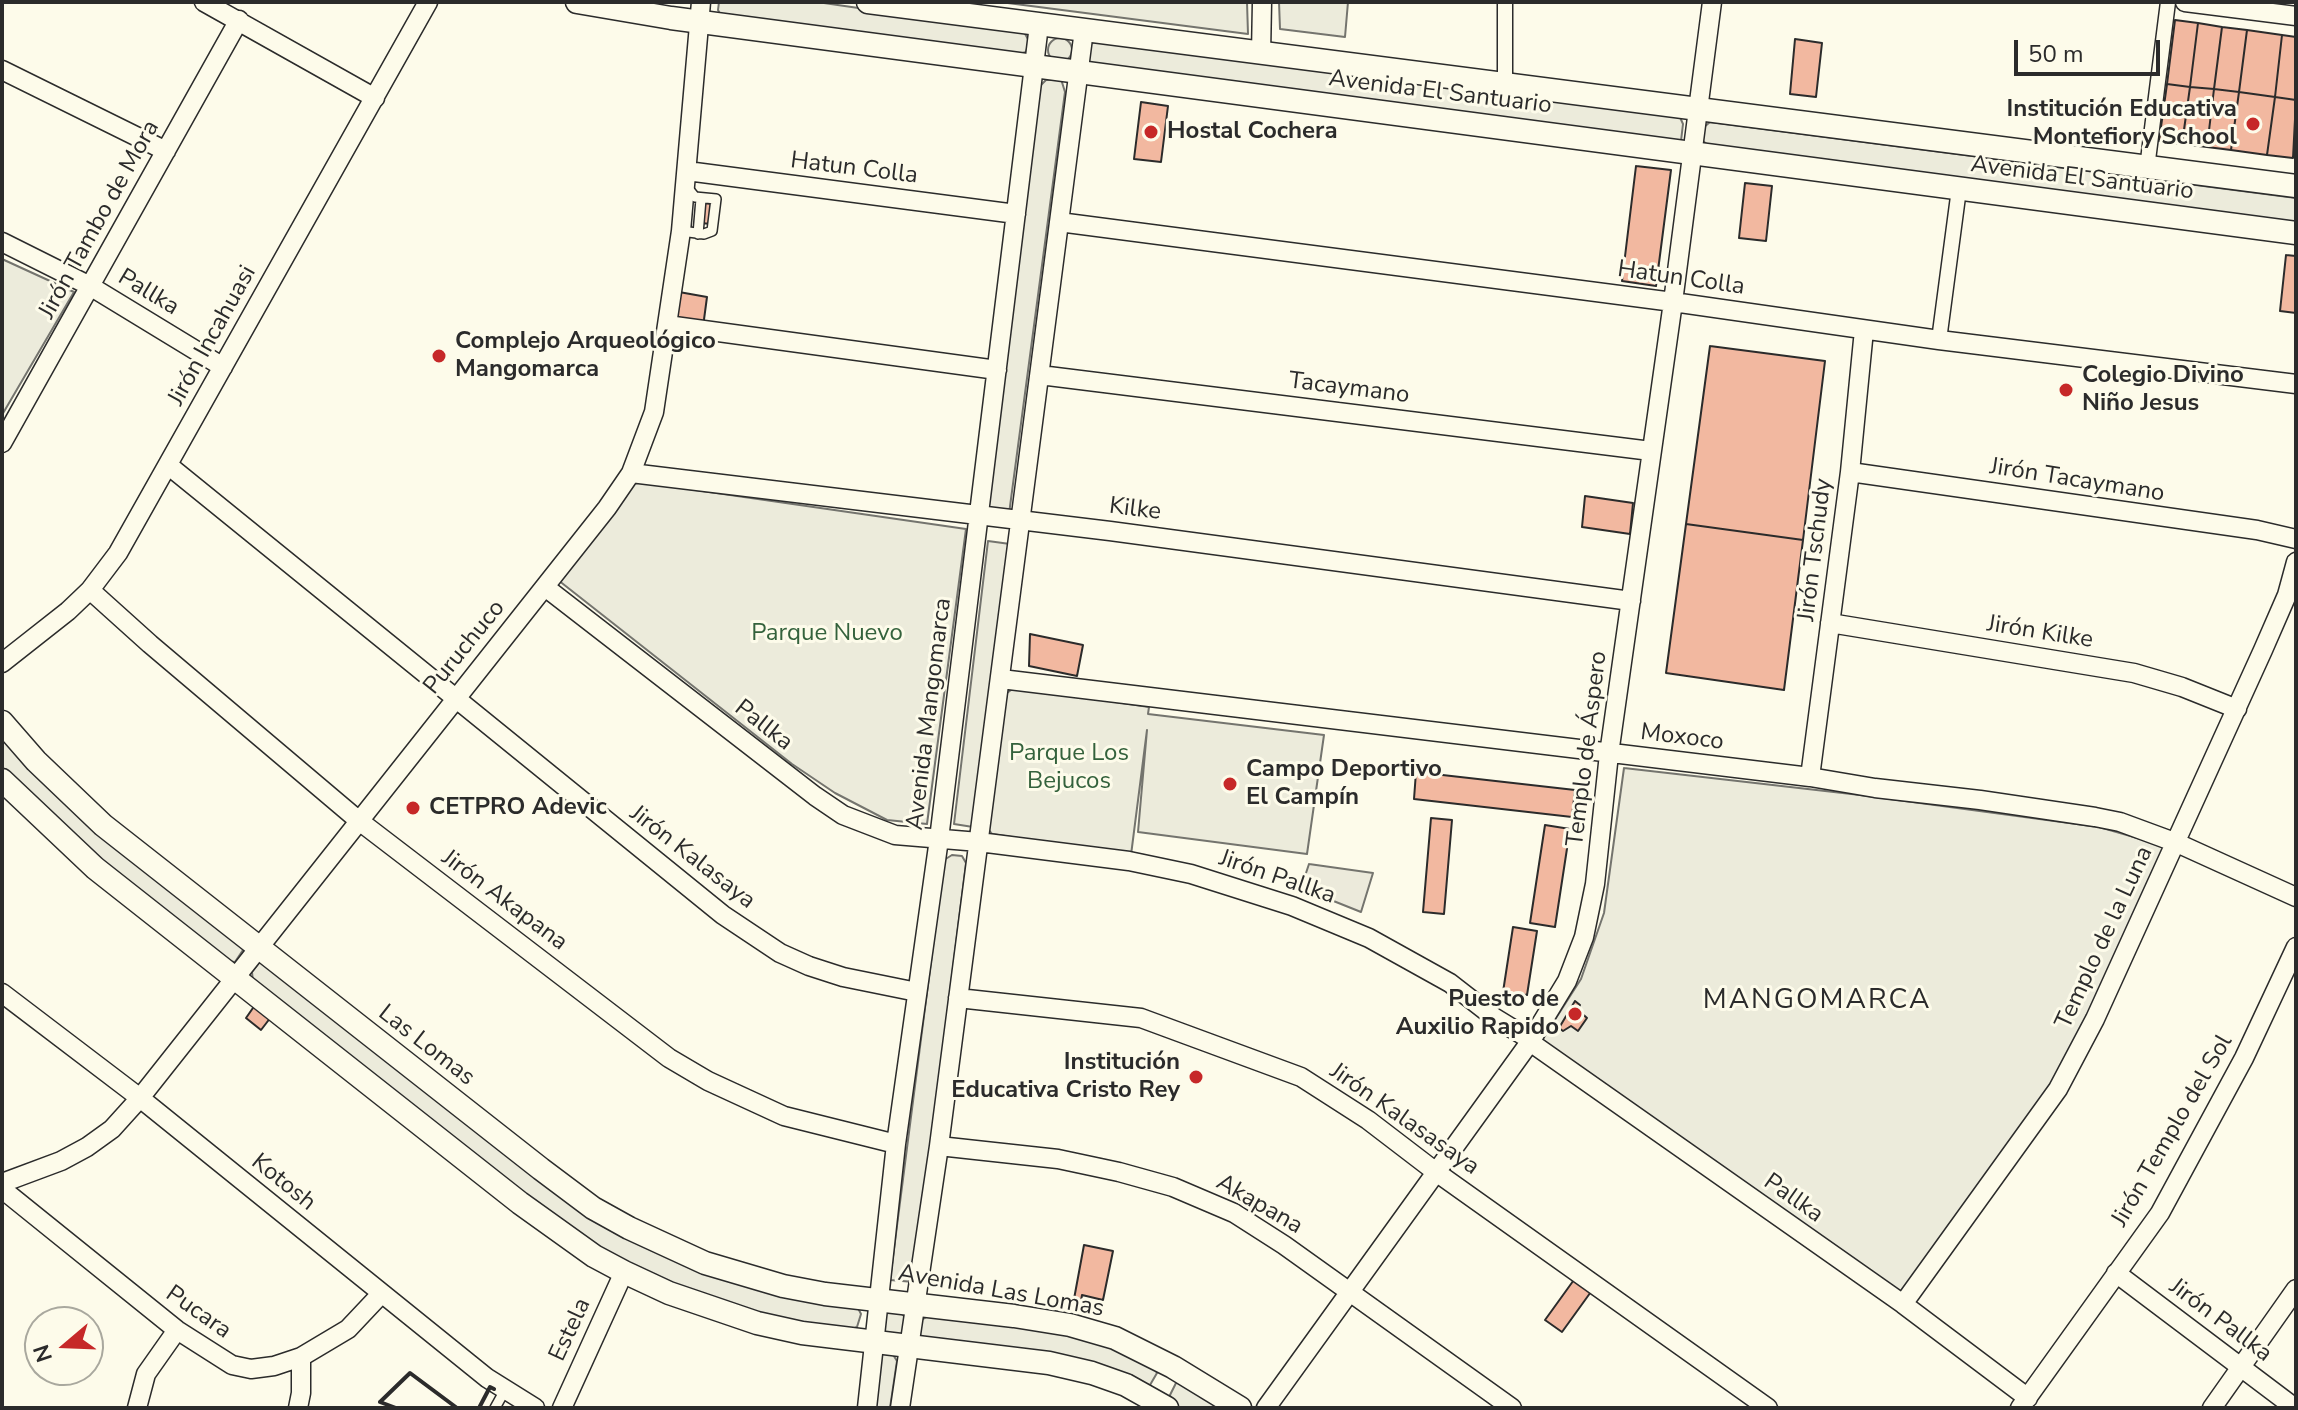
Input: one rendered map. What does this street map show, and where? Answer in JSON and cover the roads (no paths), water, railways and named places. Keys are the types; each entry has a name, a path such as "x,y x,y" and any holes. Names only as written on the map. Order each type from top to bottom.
{"street":[{"path":"204,2 375,98"},
{"name":"Jirón Incahuasi","path":"2,663 46,630 90,590 118,553 428,2"},
{"name":"Avenida El Santuario","path":"577,2 618,11 700,12 1079,72 2296,233"},
{"name":"Avenida El Santuario","path":"868,2 2296,186"},
{"path":"1261,54 1262,2"},
{"path":"1505,84 1506,52 1503,42 1508,2"},
{"name":"Templo de Áspero","path":"1266,1408 1530,1041 1567,981 1584,937 1595,884 1609,754 1712,2"},
{"path":"2147,168 2168,2"},
{"path":"2185,2 2296,16"},
{"name":"Puruchuco","path":"2,1183 61,1161 87,1147 112,1129 140,1098 545,587 631,473 654,412 667,325 689,232 686,179 700,12"},
{"name":"Jirón Tambo de Mora","path":"2,443 239,20"},
{"name":"Avenida Mangomarca","path":"867,1408 896,1144 939,839 1039,25"},
{"path":"900,1408 939,1146 1084,30"},
{"path":"2,70 166,151"},
{"name":"Hatun Colla","path":"686,179 723,176 1016,214"},
{"path":"1939,340 1959,189"},
{"name":"Hatun Colla","path":"1059,222 1939,340 2296,384"},
{"name":"Pallka","path":"2,242 90,286 223,367"},
{"path":"667,325 997,370"},
{"name":"Jirón Tschudy","path":"1810,777 1850,472 1864,330"},
{"name":"Tacaymano","path":"1040,375 1651,451"},
{"name":"Jirón Kalasaya","path":"168,465 723,915 780,953 843,977 917,992"},
{"name":"Jirón Tacaymano","path":"1850,472 2257,530 2296,539"},
{"name":"Kilke","path":"631,473 1110,531 1631,601"},
{"name":"Templo de la Luna","path":"1903,1304 2058,1089 2095,1019 2177,843 2287,595 2296,562"},
{"name":"Pallka","path":"545,587 843,815 895,835 979,842"},
{"name":"Jirón Akapana","path":"90,590 358,820 669,1058 708,1081 784,1116 896,1144"},
{"name":"Jirón Kilke","path":"1830,623 2134,673 2182,687 2237,709"},
{"name":"Moxoco","path":"1001,679 1810,777 2095,817 2120,822 2177,843 2296,897"},
{"name":"Las Lomas","path":"2,722 36,761 103,825 593,1208 665,1246 745,1276 825,1294 879,1298"},
{"path":"2,780 95,868 520,1203 569,1239 624,1272 669,1293 757,1323 802,1333 1049,1363 1092,1373 1161,1404 1173,1367"},
{"name":"Jirón Pallka","path":"979,842 1129,861 1191,874 1292,906 1369,938 1436,976 1530,1041"},
{"name":"Jirón Templo del Sol","path":"2024,1403 2160,1213 2244,1058 2296,947"},
{"name":"Kotosh","path":"2,993 140,1098 381,1294 505,1390 535,1408"},
{"name":"Jirón Kalasasaya","path":"958,998 1141,1018 1301,1077 1368,1120 1436,1172 1768,1408"},
{"name":"Pallka","path":"1530,1041 1903,1304 2024,1403"},
{"name":"Akapana","path":"939,1146 1058,1159 1119,1172 1173,1187 1234,1213 1284,1245 1512,1408"},
{"name":"Pucara","path":"2,1189 177,1330 232,1365 251,1369 274,1366 301,1357 348,1329 381,1294"},
{"name":"Estela","path":"562,1408 624,1272"},
{"name":"Jirón Pallka","path":"2116,1273 2295,1408"},
{"path":"2212,1408 2296,1289"},
{"name":"Avenida Las Lomas","path":"879,1298 1070,1325 1115,1338 1173,1367 1240,1408"},
{"path":"137,1408 146,1374 177,1330"},
{"path":"298,1408 301,1357"}],"lane":[{"path":"701,199 689,232 712,231 723,176"},
{"path":"686,179 695,197 716,199"},
{"path":"495,1408 505,1390"}],"place":[{"name":"Institución Educativa Montefiory School","path":"2253,124"},
{"name":"Hostal Cochera","path":"1151,132"},
{"name":"Complejo Arqueológico Mangomarca","path":"439,356"},
{"name":"Colegio Divino Niño Jesus","path":"2066,390"},
{"name":"Campo Deportivo El Campín","path":"1230,784"},
{"name":"CETPRO Adevic","path":"413,808"},
{"name":"Puesto de Auxilio Rapido","path":"1575,1014"},
{"name":"Institución Educativa Cristo Rey","path":"1196,1077"}],"district":[{"name":"MANGOMARCA","path":"1817,1001"}],"park label":[{"name":"Parque Nuevo","path":"827,634"},
{"name":"Parque Los Bejucos","path":"1069,768"}]}
